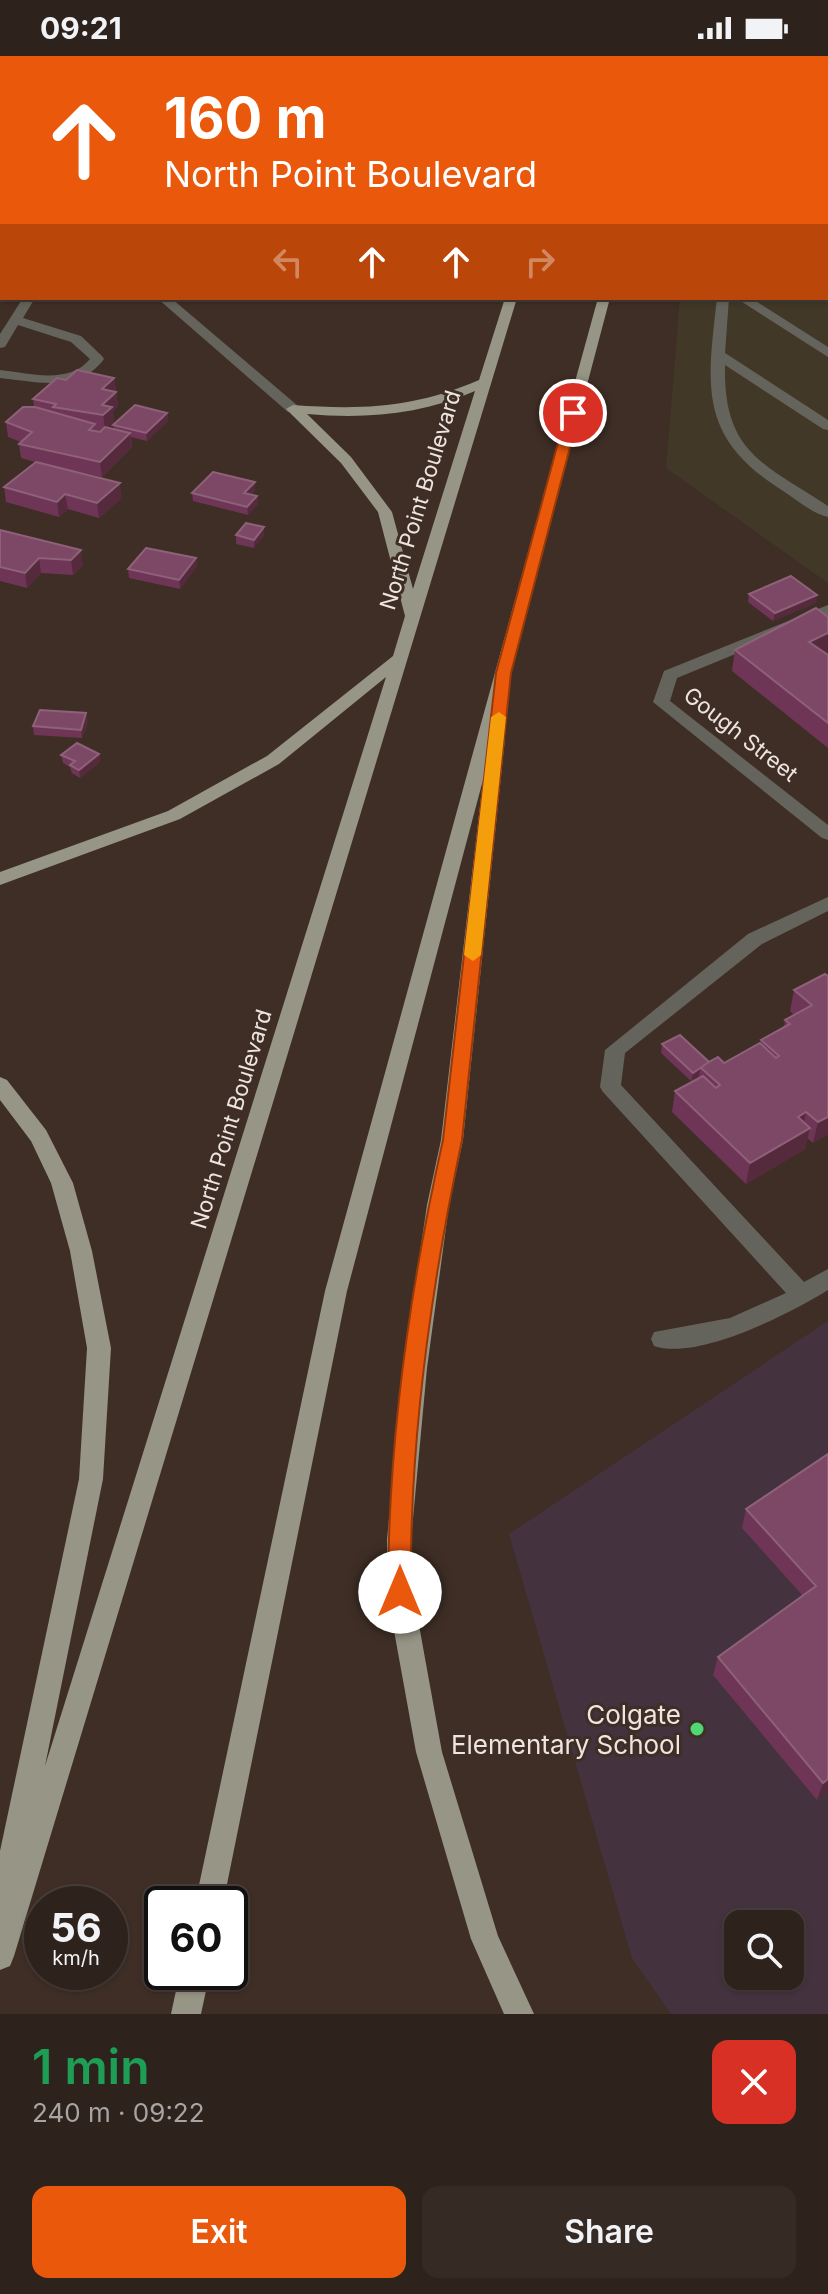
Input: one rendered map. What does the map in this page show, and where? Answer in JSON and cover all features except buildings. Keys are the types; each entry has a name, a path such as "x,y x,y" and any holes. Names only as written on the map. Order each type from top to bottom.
{"main road":[{"name":"North Point Boulevard","path":"0,1956 510,300"},
{"path":"213,1886 336,1291 603,300"},
{"path":"293,409 360,415 410,409 449,399 485,382"},
{"path":"293,409 346,460 385,512 413,619"},
{"path":"0,879 174,815 273,760 401,657"},
{"path":"503,673 452,1140 438,1205 415,1368 399,1540 399,1579 429,1752 485,1939 519,2014"},
{"path":"0,1085 39,1136 62,1183 81,1251 99,1348 91,1479 0,1918"},
{"path":"186,2014 191,1990"}],"street":[{"path":"0,344 8,326 28,300"},
{"path":"165,300 293,409"},
{"path":"723,300 718,355 723,421 734,443 755,463 828,513"},
{"path":"745,300 828,353"},
{"path":"0,374 77,377 92,367 97,359 76,339 8,326"},
{"path":"718,355 828,426"},
{"name":"Gough Street","path":"828,610 670,675 661,702 828,834"},
{"path":"802,1295 610,1087 615,1050 755,939 828,903"},
{"path":"662,1339 704,1336 745,1325 828,1278"}],"shaded area":[{"path":"680,300 828,300 828,583 666,468"},
{"name":"Colgate Elementary School","path":"828,1321 828,2014 671,2014 632,1958 509,1534"}],"slow traffic":[{"path":"473,955 499,717"}],"place":[{"name":"Colgate Elementary School","path":"697,1729"}],"route":[{"path":"400,1592 399,1540 415,1368 438,1205 452,1140 503,673 573,413"}]}
